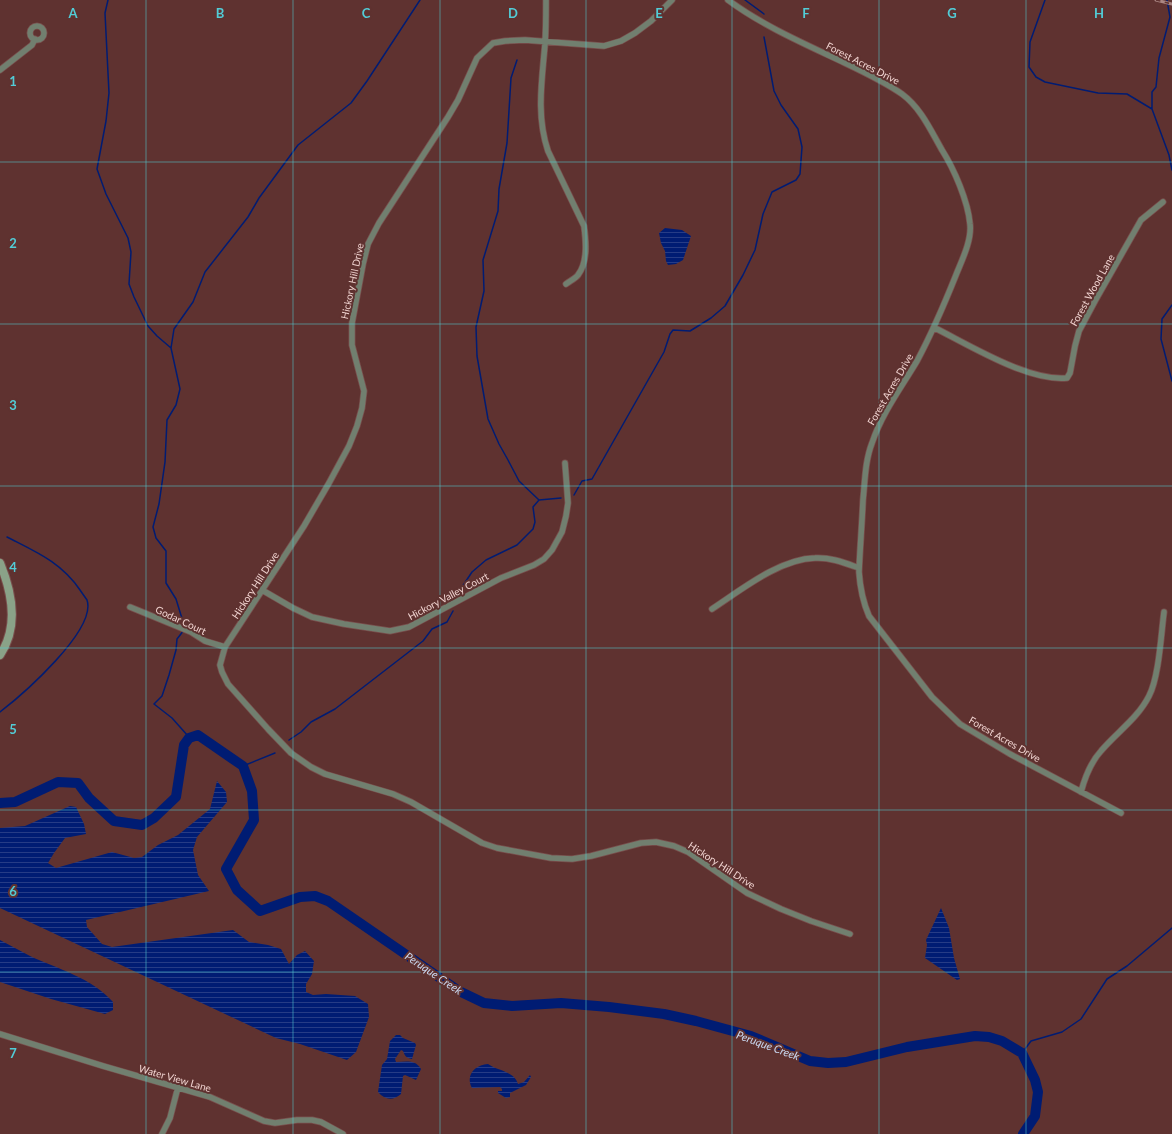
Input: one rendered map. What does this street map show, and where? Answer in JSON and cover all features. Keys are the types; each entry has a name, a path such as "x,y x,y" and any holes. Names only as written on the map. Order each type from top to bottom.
{"street":[{"path":"546,0 545,41 540,102 541,123 544,139 555,166 584,226 586,238 583,265 578,275 566,284"},
{"name":"Hickory Hill Drive","path":"672,0 651,21 635,34 621,41 604,46 545,41 505,41 493,43 477,58 458,100 379,223 368,244 352,323 352,345 364,391 362,408 349,446 304,526 225,647 220,664 228,684 291,753 311,767 325,774 393,794 411,802 482,843 497,848 551,858 572,859 656,842 674,846 688,852 747,893 786,911 850,934"},
{"name":"Forest Acres Drive","path":"728,0 746,14 903,94 924,118 950,162 967,206 971,225 968,240 935,328 886,411 868,452 859,568 860,586 865,607 869,616 932,697 960,724 1004,750 1121,813"},
{"path":"0,70 32,46 35,39"},
{"name":"Forest Wood Lane","path":"935,328 1007,364 1056,379 1067,378 1070,373 1079,332 1095,301 1141,220 1163,202"},
{"name":"Hickory Valley Court","path":"262,590 312,617 344,624 390,631 409,627 501,578 534,565 544,559 552,550 562,532 566,516 568,504 565,463"},
{"path":"712,610 762,576 782,566 798,561 815,558 833,559 859,568"},
{"path":"0,563 10,592 12,609 11,625 0,655"},
{"name":"Godar Court","path":"130,607 191,632 205,641 225,647"},
{"path":"1081,792 1085,776 1100,751 1138,712 1149,696 1154,680 1164,612"},
{"name":"Water View Lane","path":"0,1034 210,1097 264,1121 275,1123 296,1120 312,1120 327,1125 343,1134"},
{"path":"162,1134 170,1118 178,1088"}],"shaded area":[{"path":"665,228 682,230 691,236 683,260 676,264 668,265 666,261 665,251 661,243 659,233"},
{"path":"217,781 226,792 227,802 197,837 193,850 198,875 209,891 86,920 87,927 102,944 112,947 233,930 249,942 281,949 289,964 297,955 305,951 314,961 312,974 306,984 306,992 313,995 326,994 355,996 368,1004 369,1017 356,1052 347,1060 300,1044 276,1038 0,908 0,828 25,826 70,806 76,807 84,824 86,834 65,838 48,863 56,868 112,852 134,858 142,857 158,845 178,835 210,809"},
{"path":"941,908 949,928 954,958 960,979 957,980 925,958 927,945 926,940"},
{"path":"0,940 30,956 85,980 105,994 113,1002 113,1010 105,1014 51,999 0,982"},
{"path":"396,1035 400,1035 416,1045 412,1059 408,1058 401,1050 395,1059 396,1062 413,1062 421,1069 416,1080 405,1075 403,1076 401,1094 395,1098 389,1099 383,1097 378,1092 382,1065 387,1059 390,1041"},
{"path":"488,1064 513,1076 518,1084 524,1082 530,1075 531,1077 526,1085 510,1093 510,1097 506,1098 498,1093 498,1091 502,1091 500,1087 472,1088 470,1079 472,1072 479,1066"}],"waterway":[{"path":"108,0 105,13 109,93 106,121 97,169 106,194 128,238 131,252 129,284 134,297 148,326 171,348"},
{"path":"184,625 176,599 166,583 166,551 156,538 153,527 159,504 165,462 167,420 176,405 180,389 171,348 174,329 193,302 205,272 248,217 259,198 298,145 351,103 420,0"},
{"path":"745,0 764,14"},
{"path":"1045,0 1030,42 1029,67 1036,77 1045,82 1098,93 1127,94 1152,109"},
{"path":"1167,0 1170,17 1159,58 1156,87 1152,92 1152,109 1169,155 1172,170"},
{"path":"574,495 582,481 592,479 664,352 670,334 673,330 690,331 711,318 725,306 743,275 755,250 763,214 772,192 796,180 800,174 802,147 798,129 781,105 774,91 764,37"},
{"path":"517,60 511,78 507,143 499,189 498,211 483,260 484,291 476,327 477,356 488,419 499,444 519,481 539,500 561,498"},
{"path":"1172,305 1162,319 1161,339 1172,381"},
{"path":"458,593 472,572 486,560 517,545 533,529 535,522 533,507 539,500"},
{"path":"0,712 24,692 56,661 81,628 87,613 87,600 73,580 65,572 47,559 7,537"},
{"path":"289,740 301,732 311,722 335,709 423,641 432,629 447,622 453,611"},
{"path":"184,630 177,639 176,650 162,696 154,704 172,718 188,736 198,735"},
{"name":"Peruque Creek","path":"0,803 15,802 58,782 78,783 89,798 114,821 142,825 154,818 176,797 184,745 189,738 198,735 243,766 252,791 254,820 226,869 237,890 260,911 300,897 315,896 328,901 459,991 484,1003 512,1006 561,1003 664,1014 751,1036 810,1061 828,1063 846,1062 907,1047 975,1036 989,1037 1002,1041 1022,1053 1035,1080 1038,1092 1035,1116 1023,1134"},
{"path":"243,766 275,753"},
{"path":"1022,1053 1031,1041 1062,1032 1081,1019 1107,979 1127,966 1172,928"}],"railway":[{"path":"1156,0 1172,4"}]}
